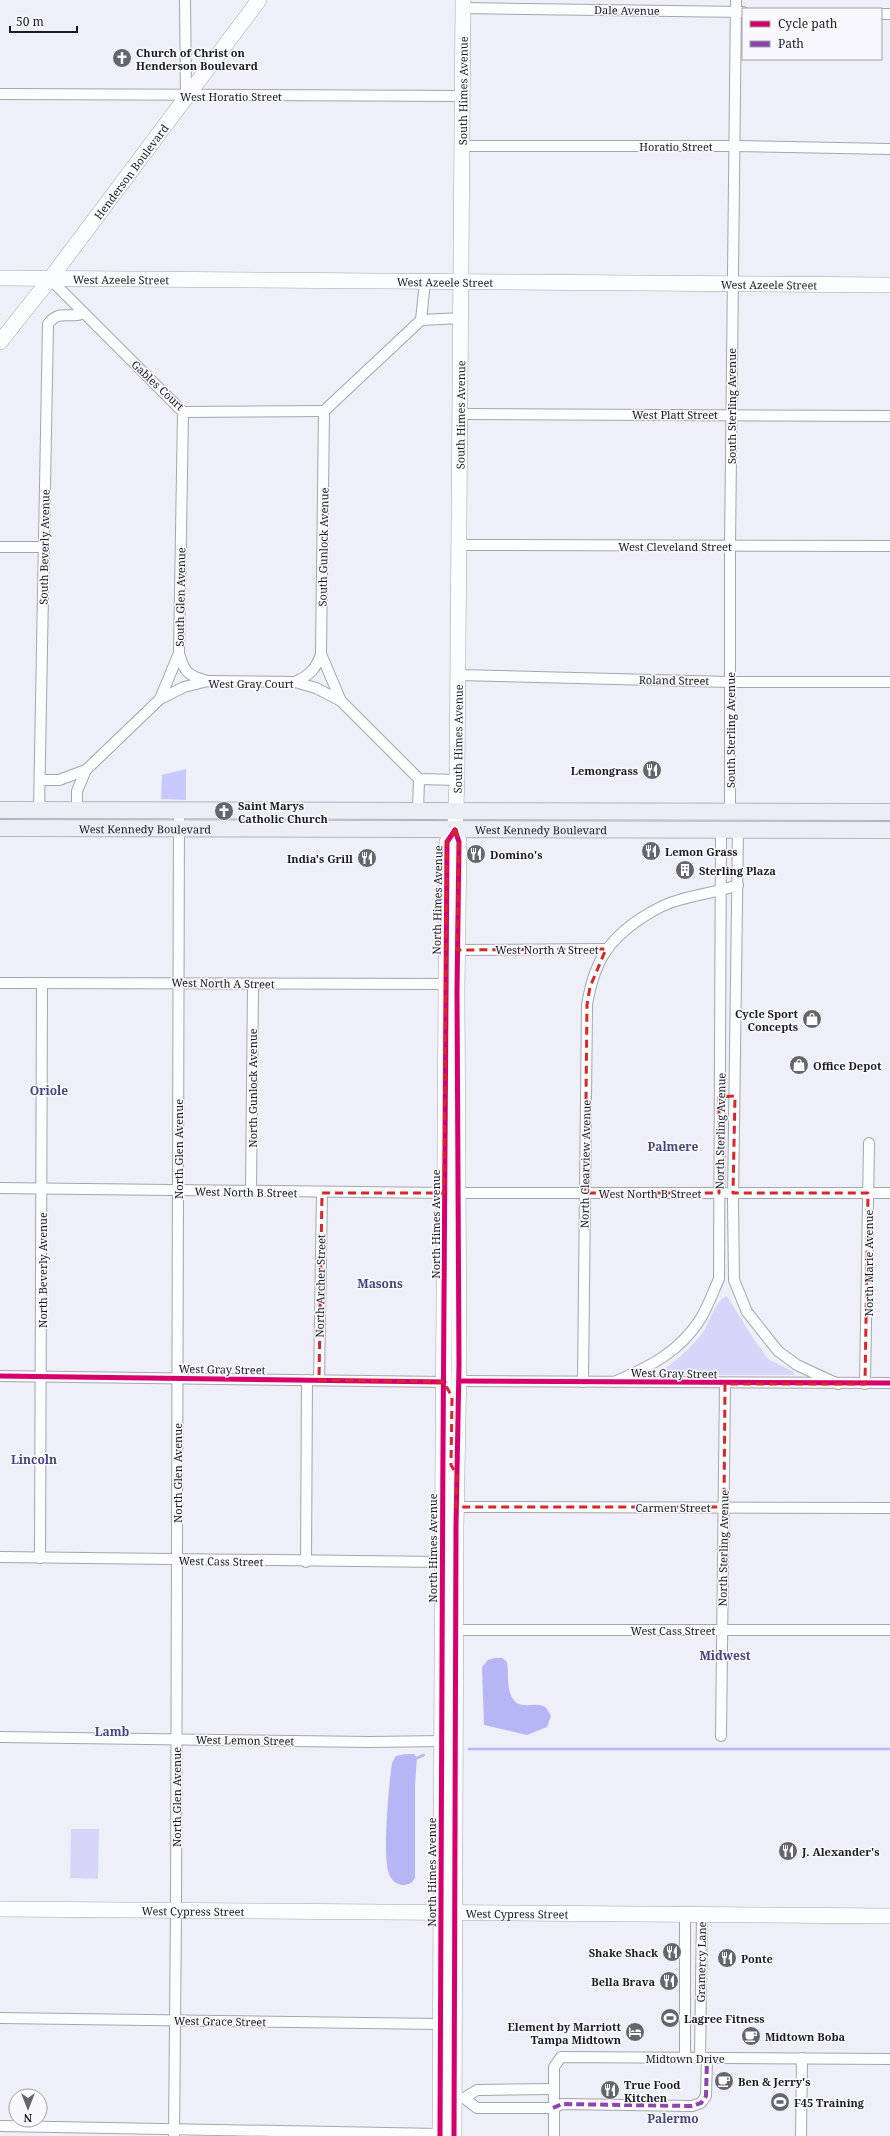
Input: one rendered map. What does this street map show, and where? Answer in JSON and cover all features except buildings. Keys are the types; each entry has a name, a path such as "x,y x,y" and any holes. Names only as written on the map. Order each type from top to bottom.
{"main road":[{"name":"West Kennedy Boulevard","path":"0,810 890,812"},
{"path":"640,830 658,822 714,821 724,818 730,812"},
{"path":"721,830 733,823 746,820 801,820 817,812"},
{"name":"West Kennedy Boulevard","path":"0,828 890,830"}],"street":[{"path":"185,0 186,96"},
{"name":"Henderson Boulevard","path":"0,342 50,279 259,0"},
{"name":"South Sterling Avenue","path":"730,812 732,284 734,146 739,12 736,0"},
{"name":"Dale Avenue","path":"463,4 739,12"},
{"name":"South Himes Avenue","path":"455,830 460,545 463,4"},
{"name":"West Horatio Street","path":"0,94 463,96"},
{"name":"Horatio Street","path":"462,146 734,146 890,149"},
{"name":"West Azeele Street","path":"0,278 462,283 890,285"},
{"name":"Gables Court","path":"50,279 183,412 324,411"},
{"path":"421,320 425,282"},
{"name":"South Beverly Avenue","path":"39,810 48,324 53,318 61,314 77,316 84,313"},
{"path":"324,411 421,320 462,318"},
{"name":"South Gunlock Avenue","path":"324,411 322,654 341,701 419,779"},
{"name":"South Glen Avenue","path":"40,780 59,780 86,770 160,699 179,654 183,412"},
{"name":"West Platt Street","path":"460,414 731,414 890,416"},
{"name":"West Cleveland Street","path":"460,545 890,546"},
{"path":"0,547 44,547"},
{"path":"179,654 182,666 186,671 194,677 208,681"},
{"path":"295,682 308,675 316,668 322,654"},
{"name":"Roland Street","path":"457,675 730,682 890,682"},
{"name":"West Gray Court","path":"160,699 184,688 208,681 295,682 316,688 341,701"},
{"name":"South Glen Avenue","path":"77,810 77,792 86,770"},
{"path":"418,812 419,779 457,780"},
{"name":"North Glen Avenue","path":"174,2132 179,811"},
{"name":"North Himes Avenue","path":"444,2135 453,2098 449,1912 440,1836 442,1741 442,1562 453,1370 451,1318 445,1302 451,1193 457,950 459,842 455,830"},
{"name":"North Himes Avenue","path":"453,2098 440,2024 449,1912 455,1766 457,1475 452,1382 451,1193 445,984 447,842 455,830"},
{"name":"North Sterling Avenue","path":"614,1382 660,1360 675,1350 685,1340 702,1317 719,1279 721,830"},
{"name":"North Sterling Avenue","path":"734,1280 733,1193 738,830"},
{"name":"West North A Street","path":"457,950 606,949 617,936 651,912 678,900 721,891 738,885"},
{"name":"North Clearview Avenue","path":"583,1382 587,1005 590,987 606,949"},
{"name":"West North A Street","path":"0,982 445,984"},
{"name":"North Beverly Avenue","path":"40,1558 42,983"},
{"name":"North Gunlock Avenue","path":"251,1192 253,984"},
{"path":"721,1063 735,1064"},
{"path":"719,1097 735,1096"},
{"name":"North Marie Avenue","path":"865,1384 869,1143"},
{"name":"West North B Street","path":"0,1188 322,1193 890,1193"},
{"name":"North Archer Street","path":"319,1380 322,1193"},
{"path":"719,1279 734,1280 747,1312 778,1351 797,1365 838,1384"},
{"name":"West Gray Street","path":"0,1376 452,1382 725,1384 890,1383"},
{"path":"306,1562 307,1380"},
{"name":"North Sterling Avenue","path":"721,1736 725,1384"},
{"name":"Carmen Street","path":"456,1507 890,1508"},
{"name":"West Cass Street","path":"0,1557 306,1562 442,1562"},
{"path":"442,1562 449,1580 451,1623 456,1630"},
{"name":"West Cass Street","path":"456,1630 890,1630"},
{"path":"442,1670 448,1673 448,1753 455,1766"},
{"name":"West Lemon Street","path":"0,1737 176,1740 442,1741"},
{"name":"West Cypress Street","path":"0,1909 890,1916"},
{"name":"Gramercy Lane","path":"685,1914 685,2058"},
{"name":"Gramercy Lane","path":"554,2108 562,2104 692,2106 701,2102 706,2096 703,2058 702,1914"},
{"name":"West Grace Street","path":"0,2018 440,2024"},
{"name":"Midtown Drive","path":"554,2136 554,2068 561,2057 890,2059"},
{"path":"801,2136 802,2058"},
{"path":"453,2098 477,2090 554,2089"},
{"path":"453,2098 477,2108 554,2108"},
{"path":"0,2126 174,2132 444,2135"}],"highlighted area":[{"path":"455,830 459,842 457,950 606,949 590,987 587,1005 585,1193 719,1193 719,1097 735,1096 733,1193 868,1193 865,1384 725,1384 724,1507 456,1507 457,1475 451,1465 452,1397 444,1382 319,1380 322,1193 444,1193 447,842"}],"shaded area":[{"path":"186,769 186,800 161,799 162,775"},
{"path":"727,1296 768,1359 794,1372 794,1375 656,1375 675,1361 693,1344 706,1328 719,1302"},
{"path":"502,1658 507,1662 509,1690 516,1702 523,1705 539,1705 547,1709 551,1716 547,1727 527,1735 484,1725 482,1667 488,1660"},
{"path":"414,1754 417,1758 415,1784 415,1878 407,1885 402,1885 394,1881 389,1874 387,1865 386,1837 392,1763 396,1756"},
{"path":"71,1829 99,1829 98,1879 70,1878"}],"waterway":[{"path":"469,1749 890,1749"},
{"path":"417,1758 424,1755"}],"marked path":[{"path":"553,2108 562,2104 692,2106 701,2103 706,2096 707,2058"}],"cycle path":[{"path":"440,2136 447,842 455,830"},
{"path":"454,2136 456,1526 459,1365 457,991 459,842 455,830"},
{"path":"0,1376 444,1382"},
{"path":"459,1381 890,1383"}],"place":[{"name":"Church of Christ on Henderson Boulevard","path":"122,58"},
{"name":"Lemongrass","path":"652,770"},
{"name":"Saint Marys Catholic Church","path":"224,811"},
{"name":"Lemon Grass","path":"651,851"},
{"name":"Domino's","path":"476,854"},
{"name":"India's Grill","path":"367,858"},
{"name":"Sterling Plaza","path":"685,870"},
{"name":"Cycle Sport Concepts","path":"812,1019"},
{"name":"Office Depot","path":"799,1065"},
{"name":"J. Alexander's","path":"788,1851"},
{"name":"Shake Shack","path":"672,1952"},
{"name":"Ponte","path":"727,1958"},
{"name":"Bella Brava","path":"669,1981"},
{"name":"Lagree Fitness","path":"670,2018"},
{"name":"Element by Marriott Tampa Midtown","path":"635,2032"},
{"name":"Midtown Boba","path":"751,2036"},
{"name":"Ben & Jerry's","path":"724,2081"},
{"name":"True Food Kitchen","path":"610,2090"},
{"name":"F45 Training","path":"780,2102"}],"district":[{"name":"Oriole","path":"49,1090"},
{"name":"Palmere","path":"673,1146"},
{"name":"Masons","path":"380,1283"},
{"name":"Lincoln","path":"34,1459"},
{"name":"Midwest","path":"725,1655"},
{"name":"Lamb","path":"112,1731"},
{"name":"Palermo","path":"673,2118"}]}
